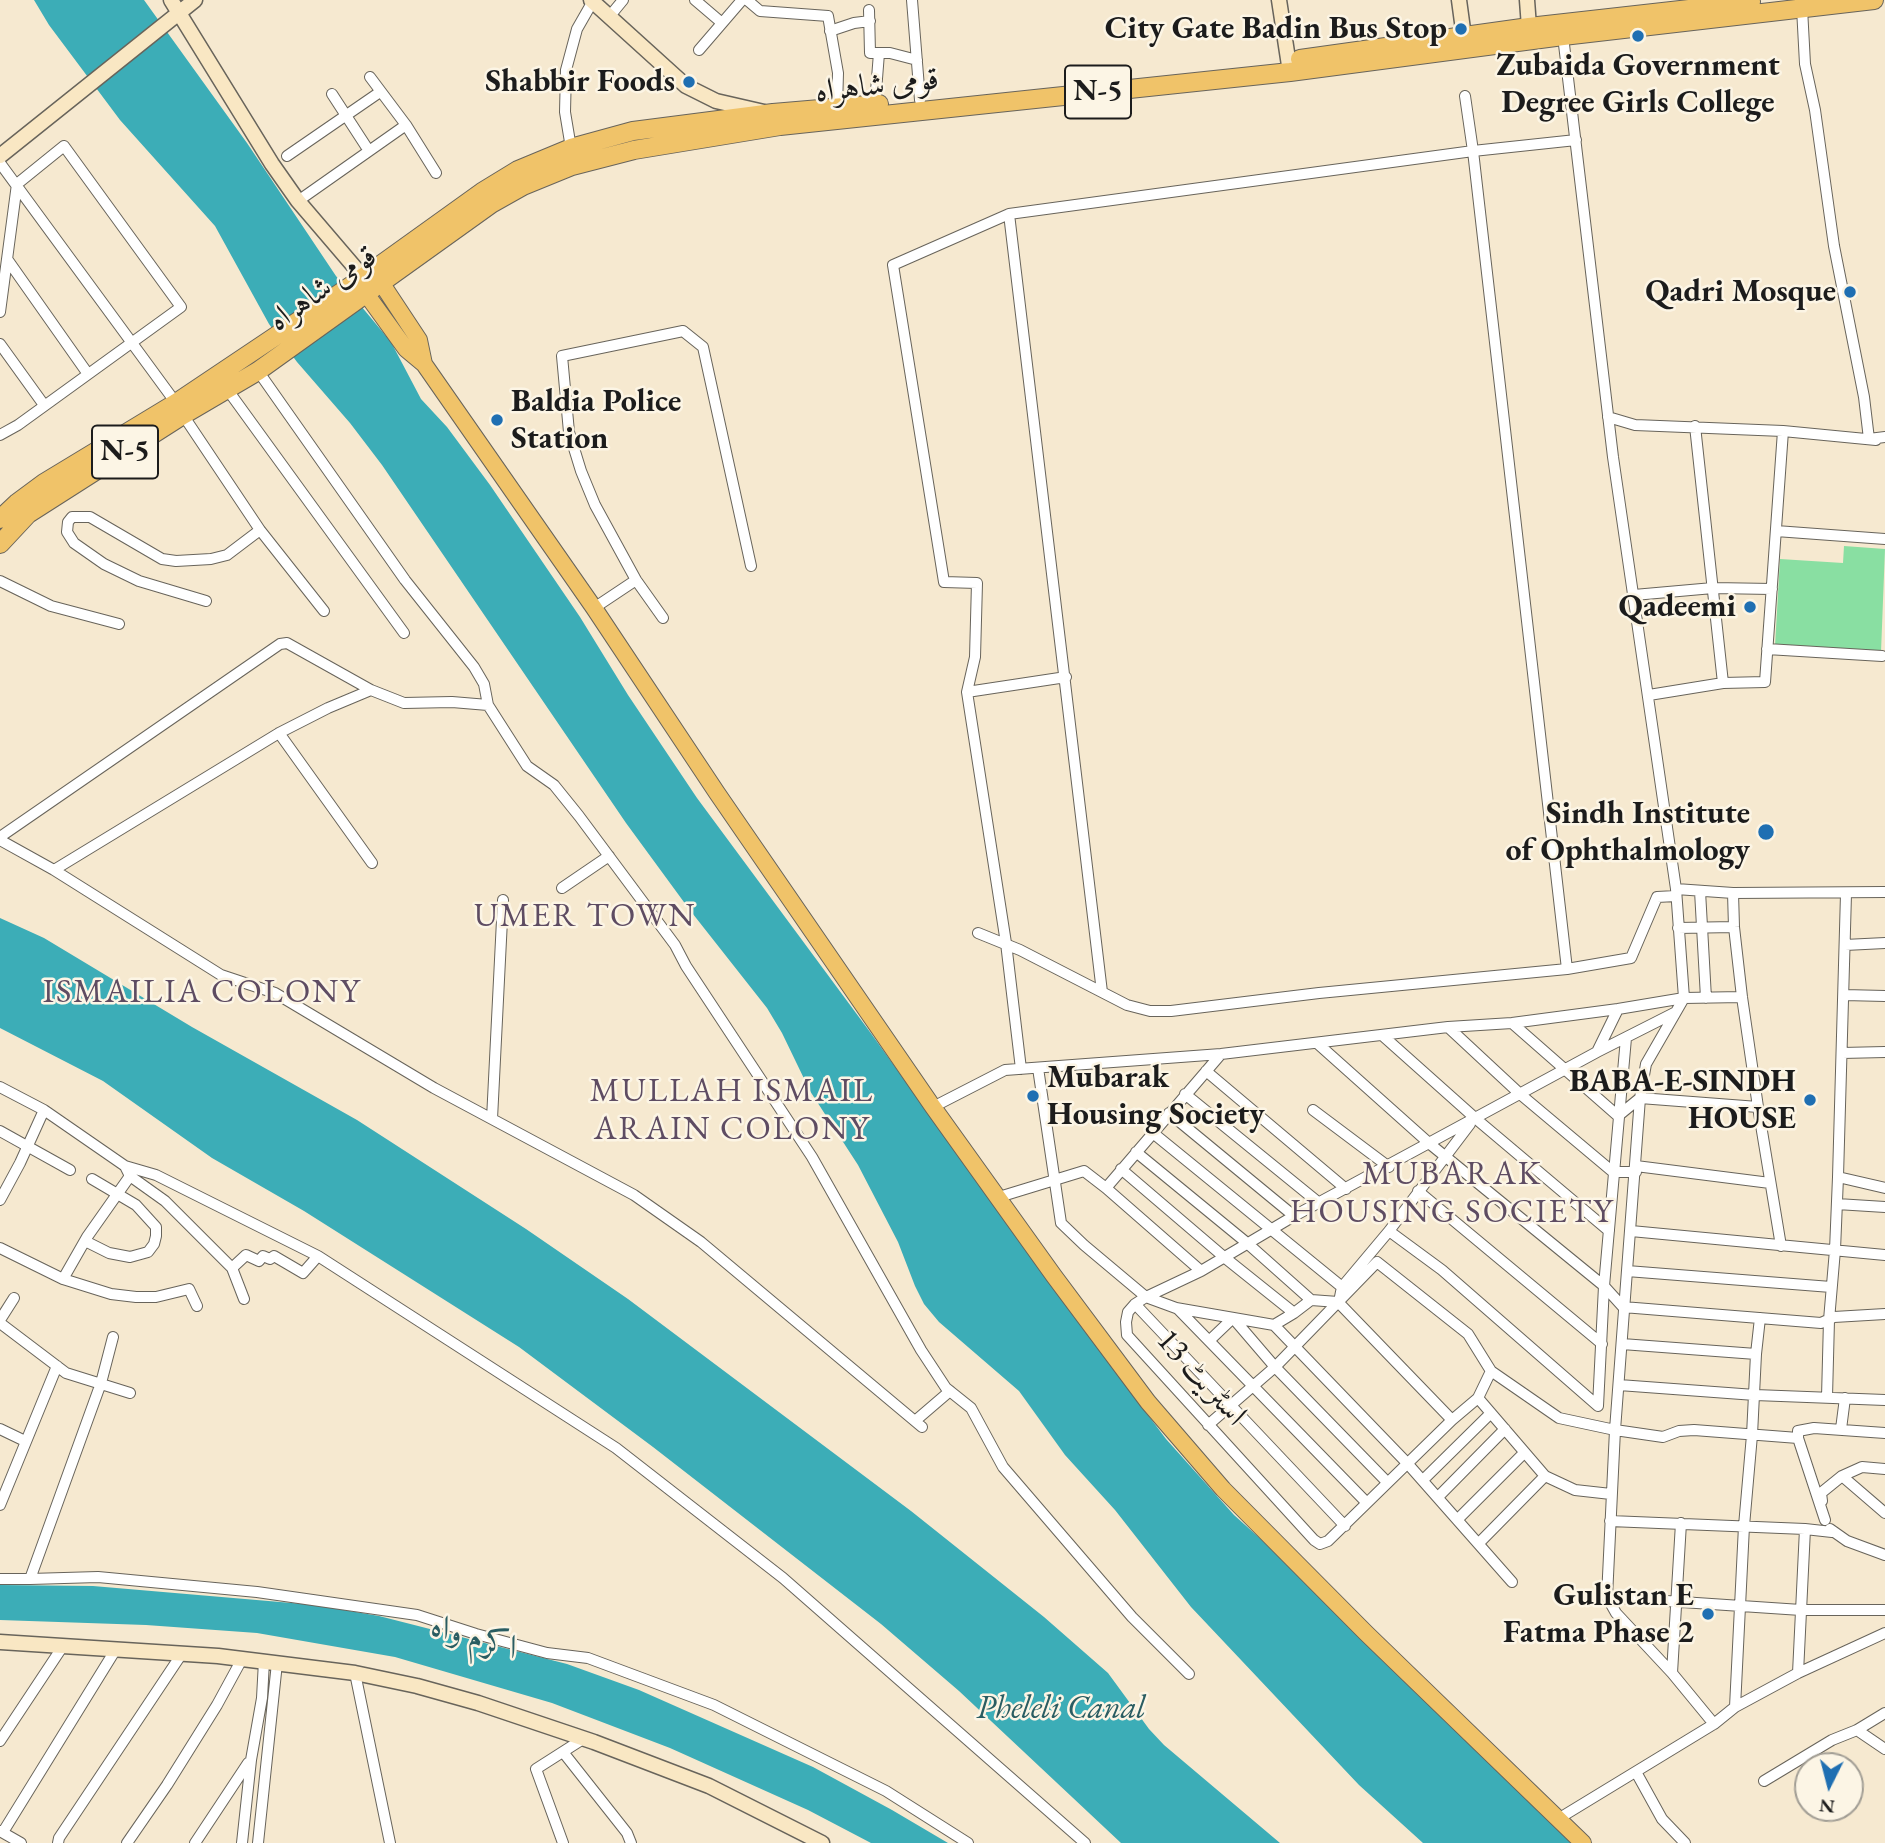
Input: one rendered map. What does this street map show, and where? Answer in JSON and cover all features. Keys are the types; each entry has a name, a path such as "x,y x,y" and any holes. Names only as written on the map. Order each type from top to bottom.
{"highway":[{"name":"قومی شاہراہ","path":"179,409 227,389 258,371 362,288 486,198 572,166 634,150 794,124 1413,50 1563,36 1675,16 1708,3 1768,0"},
{"name":"قومی شاہراہ","path":"1413,50 1464,37 1529,27 1802,8 1874,0"},
{"name":"قومی شاہراہ","path":"0,519 17,503 49,490 179,409 247,354 362,288 382,284 519,170 571,148 633,131 772,113 1289,66"},
{"name":"قومی شاہراہ","path":"0,544 49,490"}],"main road":[{"path":"382,284 419,340 424,364"},
{"path":"362,288 406,349 424,364 594,608 717,793 933,1107 1054,1276 1149,1402 1223,1489 1583,1843"}],"street":[{"path":"0,156 175,6 195,0"},
{"path":"610,17 623,0"},
{"path":"695,0 722,23"},
{"path":"699,50 744,0 760,11 828,16 838,73 837,107"},
{"path":"912,0 920,100"},
{"path":"1279,0 1289,66"},
{"path":"1459,0 1464,37"},
{"path":"1527,0 1529,27"},
{"path":"571,148 565,111 566,70 577,29 592,1 686,86 716,101 772,113"},
{"path":"175,6 272,164 362,288"},
{"path":"1802,8 1805,64 1815,110 1834,246 1864,397 1869,439"},
{"path":"830,31 870,15 870,53 890,53 917,60"},
{"path":"1563,36 1608,417 1676,893 1685,998 1646,1064 1640,1098 1623,1307 1607,1597 1616,1613 1672,1673 1714,1724"},
{"path":"875,104 879,53"},
{"path":"370,77 406,125 436,173"},
{"path":"287,156 380,92"},
{"path":"332,94 369,150"},
{"path":"1465,96 1567,969"},
{"path":"298,201 406,125"},
{"path":"1021,1069 1006,943 967,692 975,657 977,583 944,582 893,265 1009,214 1473,151 1576,140"},
{"path":"0,312 17,184 64,146 181,307 0,435"},
{"path":"0,163 179,409 260,530 324,611"},
{"path":"1009,214 1102,992"},
{"path":"7,259 88,374"},
{"path":"663,618 636,580 594,505 569,432 562,356 683,331 703,347 751,566"},
{"path":"0,344 44,405"},
{"path":"258,371 405,580 474,667 484,684 488,705 527,766 554,785 675,945 686,966 812,1157 921,1350 950,1391 971,1409 1003,1467 1132,1617 1189,1674"},
{"path":"227,389 404,633"},
{"path":"1608,417 1635,425 1695,426 1885,439"},
{"path":"1695,426 1724,683"},
{"path":"1649,695 1724,683 1765,682 1783,431"},
{"path":"206,601 139,581 104,564 74,543 67,532 68,522 72,517 90,517 162,559 176,561 211,559 227,555 260,530"},
{"path":"1776,531 1885,539"},
{"path":"594,608 636,580"},
{"path":"0,581 51,606 119,624"},
{"path":"1634,595 1713,588 1772,589"},
{"path":"488,705 452,702 404,703 371,690 287,643 280,644 0,838 221,975 275,993 434,1088 634,1195 701,1242 918,1424 950,1391"},
{"path":"1767,649 1882,656"},
{"path":"967,692 1066,677"},
{"path":"54,870 279,733 371,690"},
{"path":"279,733 372,863"},
{"path":"562,888 609,856"},
{"path":"1700,891 1706,998"},
{"path":"978,933 1006,943 1127,1005 1150,1011 1171,1011 1319,993 1567,969 1631,958 1657,897 1676,893 1885,892"},
{"path":"1733,893 1742,997 1781,1245"},
{"path":"1827,1397 1830,1287 1837,1204 1846,894"},
{"path":"492,1119 503,900"},
{"path":"1678,928 1734,927"},
{"path":"1845,945 1885,943"},
{"path":"1844,995 1885,996"},
{"path":"933,1107 1004,1070 1221,1054 1448,1027 1512,1023 1685,998 1742,997"},
{"path":"1597,1052 1618,1009"},
{"name":"اسٹریٹ 13","path":"1490,1371 1478,1398 1328,1541 1320,1544 1127,1335 1126,1322 1128,1312 1146,1297 1200,1271 1294,1216 1676,1012"},
{"path":"1512,1023 1618,1116"},
{"path":"1448,1027 1520,1094 1613,1172 1636,1169 1770,1183"},
{"path":"1382,1035 1609,1231"},
{"path":"1389,1231 1442,1270 1598,1406 1604,1286 1626,1038"},
{"path":"1317,1043 1444,1156 1604,1286 1623,1307 1821,1323 1834,1317 1885,1314"},
{"path":"1842,1054 1885,1052"},
{"path":"1106,1188 1221,1054"},
{"path":"1038,1069 1061,1223 1146,1297 1176,1308 1273,1325 1423,1480 1512,1582"},
{"path":"1206,1071 1346,1189"},
{"path":"0,1087 44,1110 125,1166 156,1175 318,1256 616,1448 783,1578 1085,1843"},
{"path":"1185,1094 1319,1203"},
{"path":"1618,1116 1640,1098 1758,1107"},
{"path":"0,1200 44,1110"},
{"path":"1313,1110 1389,1167"},
{"path":"1170,1113 1294,1216"},
{"path":"1339,1302 1342,1287 1389,1231 1475,1118"},
{"path":"0,1131 71,1170"},
{"path":"1153,1133 1342,1287"},
{"path":"1136,1152 1247,1243 1311,1300 1339,1302 1452,1420"},
{"path":"125,1166 130,1176 165,1201 232,1268 244,1299"},
{"path":"1121,1169 1224,1258 1294,1313"},
{"path":"999,1197 1084,1171 1200,1271"},
{"path":"64,1279 85,1241 130,1176"},
{"path":"1838,1177 1885,1188"},
{"path":"85,1241 109,1252 130,1257 143,1255 154,1244 156,1227 136,1205 92,1180"},
{"path":"1418,1191 1602,1344"},
{"path":"1837,1204 1885,1207"},
{"path":"1631,1231 1885,1255"},
{"path":"0,1248 64,1279 110,1294 156,1297 189,1289 197,1306"},
{"path":"232,1268 246,1255 259,1261 263,1256 270,1259 274,1256 303,1273 318,1256"},
{"path":"1208,1425 1295,1348 1377,1262 1468,1334 1490,1371 1559,1418 1663,1437 1679,1431 1694,1430 1798,1438"},
{"path":"1627,1271 1830,1287"},
{"path":"14,1298 0,1322 66,1373 130,1394"},
{"path":"1273,1325 1311,1300"},
{"path":"1135,1304 1345,1525"},
{"path":"1176,1308 1367,1503"},
{"path":"1210,1340 1233,1318"},
{"path":"1233,1318 1275,1367 1387,1482"},
{"path":"1735,1707 1744,1526 1755,1395 1755,1354 1760,1318"},
{"path":"30,1579 101,1383 113,1337"},
{"path":"1622,1344 1755,1354"},
{"path":"0,1505 57,1366"},
{"path":"1619,1385 1755,1395 1885,1400"},
{"path":"1478,1398 1545,1476 1565,1488 1611,1494"},
{"path":"1841,1429 1845,1398"},
{"path":"1423,1480 1492,1413"},
{"path":"1832,1532 1825,1520 1798,1431 1814,1428 1885,1433"},
{"path":"0,1429 25,1441"},
{"path":"1438,1497 1505,1429"},
{"path":"1458,1519 1524,1453"},
{"path":"1825,1520 1821,1493 1842,1476 1861,1467 1885,1469"},
{"path":"1479,1543 1545,1476"},
{"path":"1842,1476 1885,1513"},
{"path":"1610,1521 1832,1532 1847,1541 1885,1555"},
{"path":"1672,1673 1681,1523"},
{"path":"1798,1673 1805,1529"},
{"path":"0,1579 98,1577 257,1592 417,1615 547,1653 588,1658 714,1705 886,1791 968,1843"},
{"path":"1607,1597 1801,1610 1885,1610"},
{"path":"1558,1819 1714,1724 1735,1707 1798,1673 1885,1633"},
{"path":"0,1642 183,1653 271,1662 355,1673 417,1686 478,1703 709,1786 822,1843"},
{"path":"0,1741 64,1646"},
{"path":"21,1843 1,1832 116,1649"},
{"path":"58,1843 183,1653"},
{"path":"127,1843 210,1716 242,1659"},
{"path":"242,1843 251,1760 271,1662"},
{"path":"258,1843 271,1662"},
{"path":"355,1673 390,1843"},
{"path":"1764,1781 1832,1740 1857,1730 1885,1713"},
{"path":"1857,1730 1885,1749"},
{"path":"563,1843 536,1769 583,1739"},
{"path":"563,1752 631,1843"},
{"path":"195,1843 251,1760"},
{"path":"1636,1772 1662,1819 1685,1843"}],"green space":[{"path":"1844,546 1885,549 1881,652 1775,646 1780,559 1843,563"}],"water":[{"path":"34,0 144,0 247,143 336,276 391,342 421,399 447,427 490,485 580,617 697,798 1166,1439 1234,1515 1294,1569 1574,1843 1423,1843 1359,1785 1191,1607 1115,1510 1065,1455 1019,1391 939,1322 924,1304 898,1242 858,1165 810,1091 767,1008 626,823 382,465 269,324 215,226 120,120 49,25"},
{"name":"Pheleli Canal","path":"0,918 44,938 192,1027 357,1120 526,1229 628,1299 911,1511 1044,1617 1108,1673 1164,1745 1280,1843 1121,1843 959,1691 881,1624 519,1347 304,1211 212,1158 103,1081 0,1028"},
{"path":"0,1585 93,1586 315,1605 379,1616 567,1664 639,1690 813,1767 948,1843 871,1843 808,1810 670,1748 552,1703 395,1657 257,1633 146,1625 0,1620"}],"place":[{"name":"City Gate Badin Bus Stop","path":"1461,29"},
{"name":"Zubaida Government Degree Girls College","path":"1638,36"},
{"name":"Shabbir Foods","path":"689,82"},
{"name":"Qadri Mosque","path":"1850,292"},
{"name":"Baldia Police Station","path":"497,420"},
{"name":"Qadeemi","path":"1750,607"},
{"name":"Sindh Institute of Ophthalmology","path":"1766,832"},
{"name":"Mubarak Housing Society","path":"1033,1096"},
{"name":"BABA-E-SINDH HOUSE","path":"1810,1100"},
{"name":"Gulistan E Fatma Phase 2","path":"1708,1614"}],"district":[{"name":"UMER TOWN","path":"585,917"},
{"name":"ISMAILIA COLONY","path":"202,993"},
{"name":"MULLAH ISMAIL ARAIN COLONY","path":"732,1111"},
{"name":"MUBARAK HOUSING SOCIETY","path":"1452,1194"}],"water label":[{"name":"اکرم واہ","path":"475,1638"}]}
